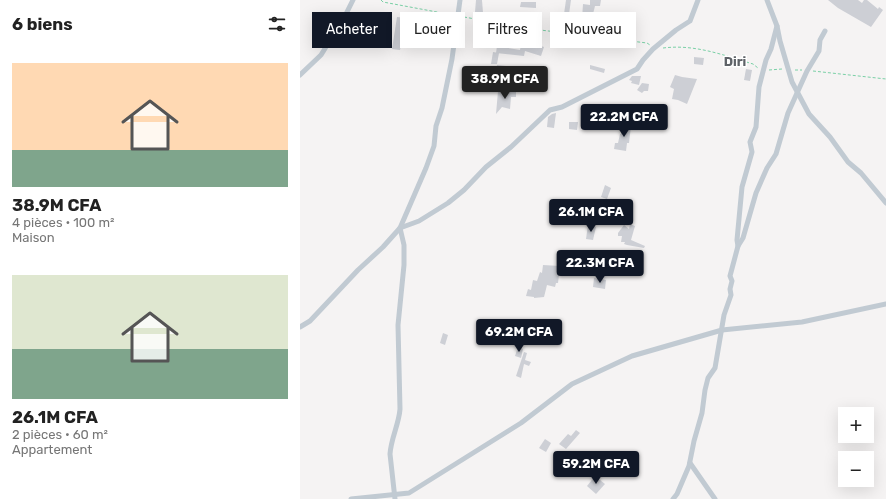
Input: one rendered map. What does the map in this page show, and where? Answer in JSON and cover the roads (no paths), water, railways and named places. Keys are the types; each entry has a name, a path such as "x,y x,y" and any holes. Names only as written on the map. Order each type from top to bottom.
{"street":[{"path":"300,75 321,55 346,16 353,0"},
{"path":"300,327 310,321 400,228 434,146 436,126 442,108 452,59 460,0"},
{"path":"400,228 419,221 448,203 550,110 562,107 638,69 643,60 653,49 676,30 690,21 698,0"},
{"path":"767,0 777,26 792,82 812,118 830,137 848,162 861,173 886,203"},
{"path":"673,499 690,463 694,442 701,420 704,390 708,378 715,368 724,316 731,298 730,289 732,281 730,276 737,254 742,187 752,152 750,142 756,126 759,87 777,26"},
{"path":"738,246 743,238 748,218 763,176 776,154 785,122 807,71 819,51 820,40 825,31"},
{"path":"395,497 390,454 398,424 400,409 398,398 398,325 404,265 404,245 400,228"},
{"path":"351,499 395,497 409,493 521,423 572,384 632,356 722,330 802,322 886,304"},
{"path":"690,463 715,499"}],"district":[{"name":"Diri","path":"735,61"}]}
